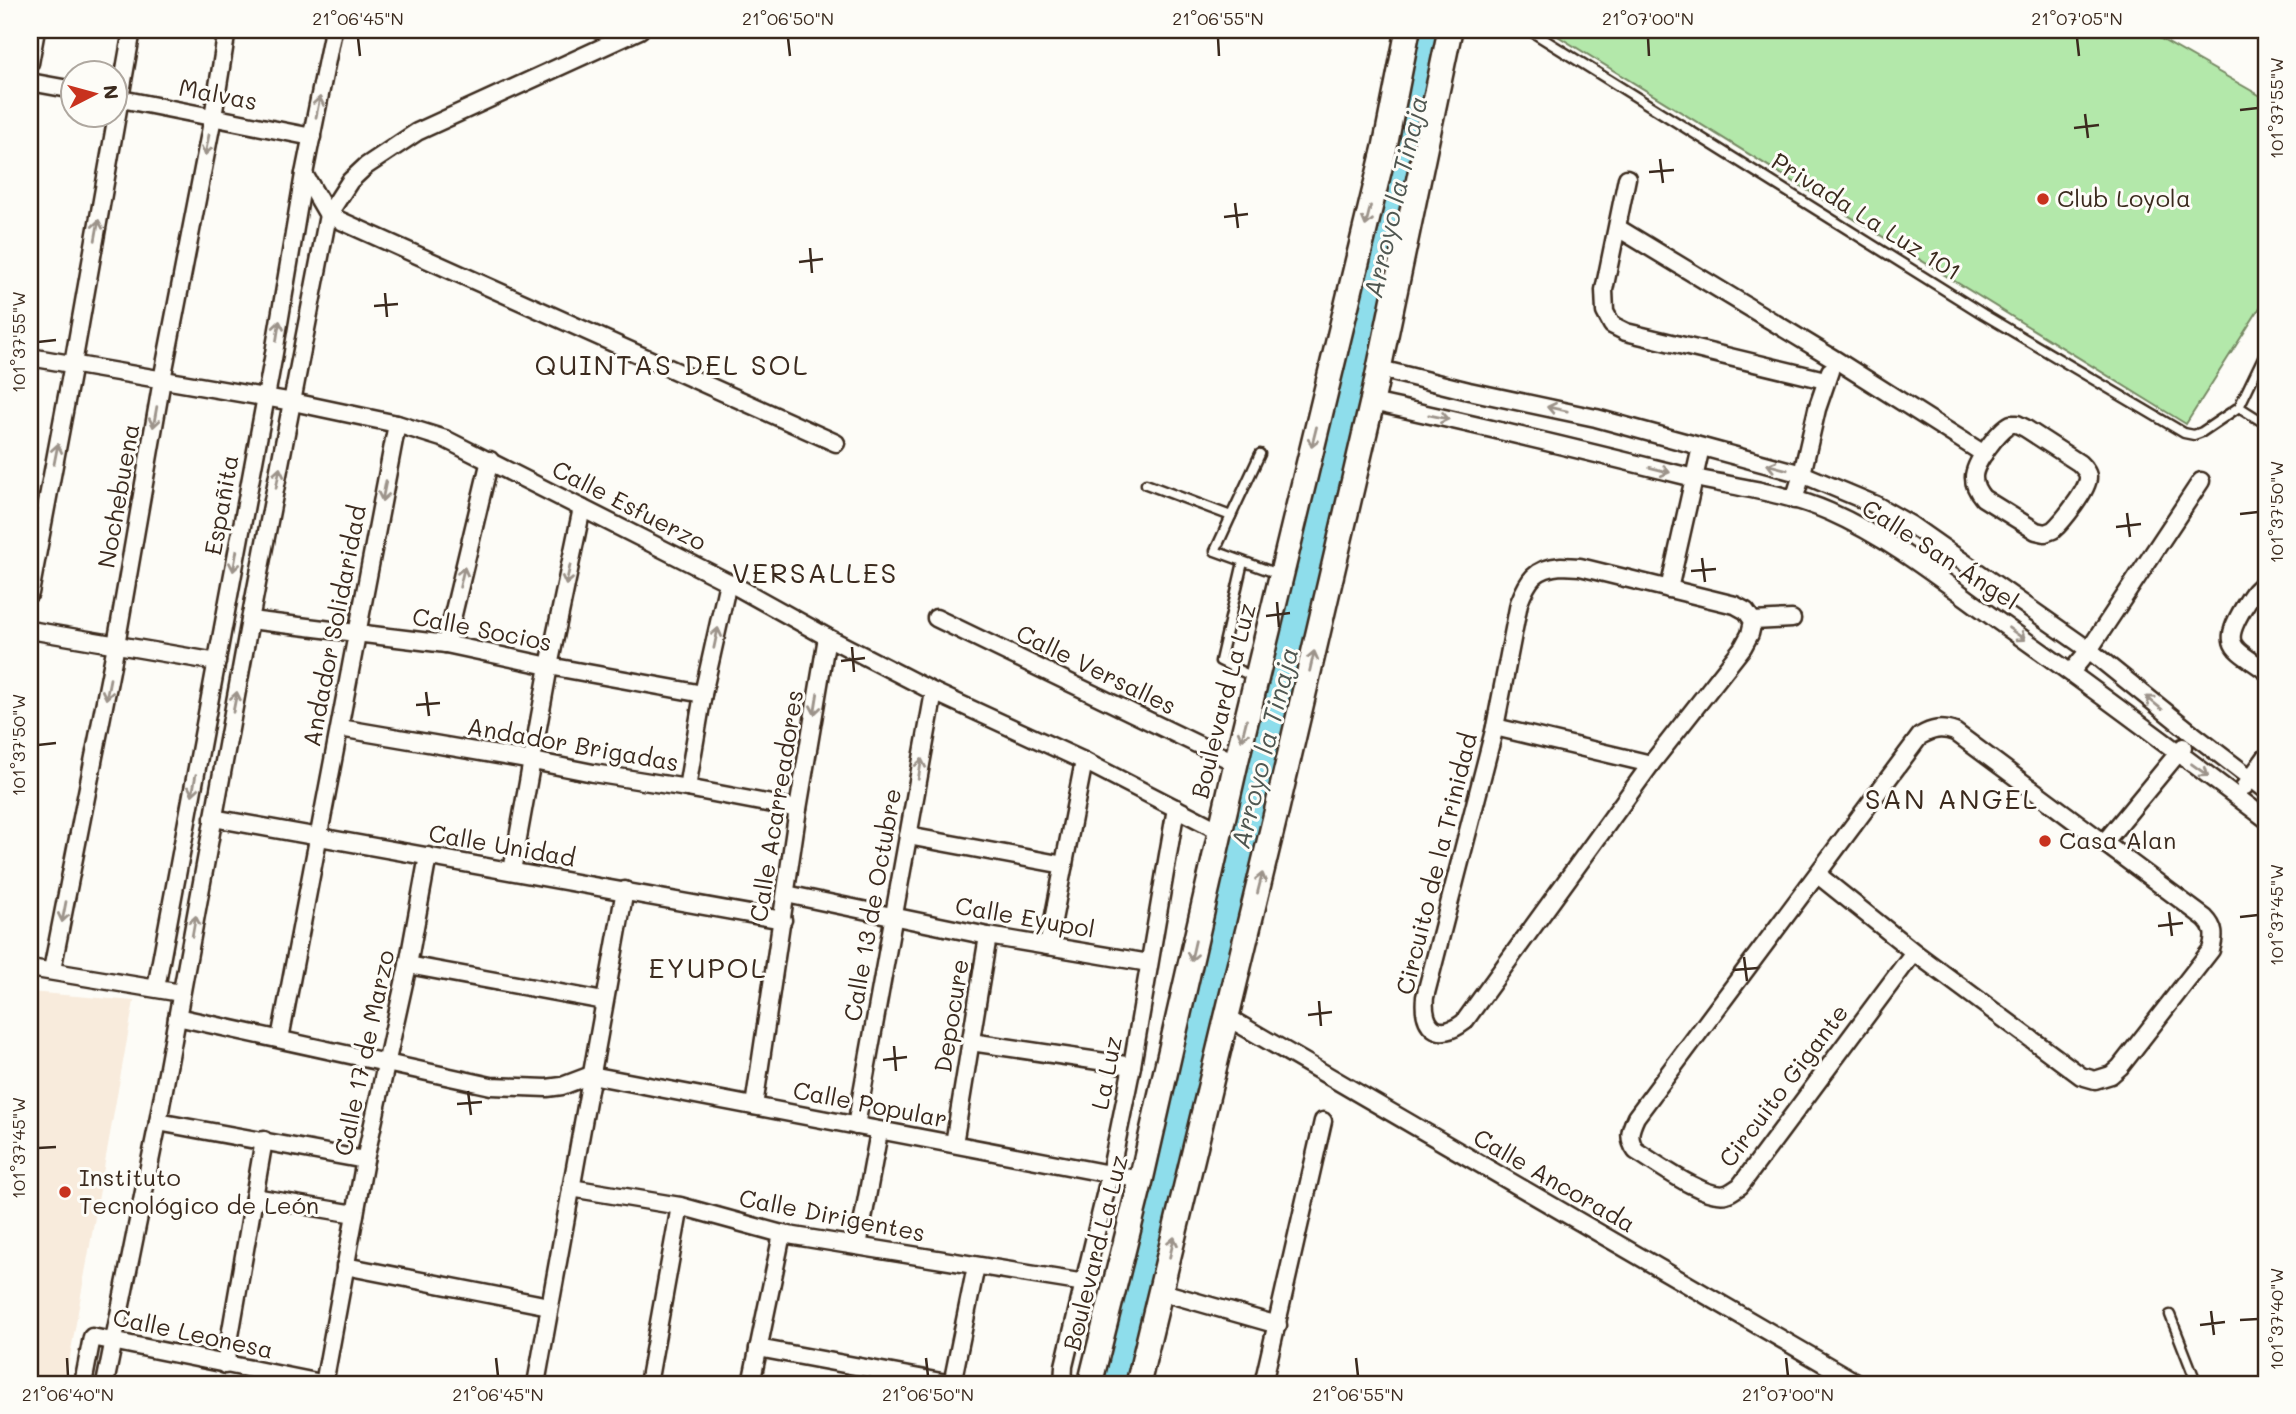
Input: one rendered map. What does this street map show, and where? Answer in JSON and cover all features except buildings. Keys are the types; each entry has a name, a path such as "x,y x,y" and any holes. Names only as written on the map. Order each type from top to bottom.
{"main road":[{"name":"Boulevard La Luz","path":"1090,1384 1141,1180 1236,763 1385,147 1408,30"},
{"path":"1138,1384 1380,369 1450,30"}],"street":[{"path":"30,63 36,30"},
{"path":"126,60 132,30"},
{"name":"Nochebuena","path":"52,971 116,645 227,30"},
{"name":"Españita","path":"156,988 304,174 333,30"},
{"path":"105,1384 158,1122 328,215 350,181 366,166 417,132 640,30"},
{"path":"30,82 60,87"},
{"name":"Malvas","path":"130,100 312,137"},
{"path":"30,593 73,365 113,130"},
{"path":"304,174 328,215 836,443"},
{"path":"1627,178 1604,290 1605,312 1612,325 1626,332 1825,380"},
{"path":"1618,228 1836,359 1984,454"},
{"name":"Calle Esfuerzo","path":"30,357 293,402 397,424 445,439 727,582 934,692 1084,761 1220,831"},
{"path":"1794,500 1825,380 1836,359"},
{"name":"Calle San Ángel","path":"1380,369 1597,418 1802,474 1876,505 1911,525 2089,650 2266,790"},
{"name":"Calle San Ángel","path":"1372,402 1794,500 1827,511 1893,546 2071,672 2266,819"},
{"name":"Andador Solidaridad","path":"280,1039 397,424"},
{"path":"2018,424 2079,463 2086,470 2086,487 2053,530 2045,533 2036,531 1983,498 1977,491 1975,472 1984,454 2005,427 2018,424"},
{"path":"1669,589 1701,447"},
{"path":"446,644 490,460"},
{"path":"2071,672 2089,650 2201,481"},
{"path":"512,871 549,666 582,508"},
{"name":"Circuito de la Trinidad","path":"1547,567 1580,567 1735,605 1746,611 1753,621 1743,647 1651,764 1464,1022 1456,1028 1437,1030 1429,1026 1425,1019 1425,997 1495,726 1519,603 1534,575 1547,567"},
{"path":"687,788 727,582"},
{"path":"2266,582 2256,589 2231,629 2233,645 2266,671"},
{"name":"Calle Versalles","path":"936,618 1236,763"},
{"path":"1753,621 1792,619"},
{"name":"Calle Socios","path":"250,620 446,644 704,694"},
{"path":"30,630 217,662"},
{"name":"Calle Acarreadores","path":"754,1106 798,809 827,637"},
{"name":"Calle 13 de Octubre","path":"856,1126 934,692"},
{"path":"1495,726 1651,764"},
{"name":"Andador Brigadas","path":"340,728 798,809"},
{"name":"Circuito Gigante","path":"1818,875 1914,952 2081,1076 2095,1080 2111,1075 2120,1067 2211,950 2215,937 2212,925 2205,918 1955,732 1944,728 1930,730 1920,736 1636,1116 1630,1131 1630,1143 1636,1151 1703,1191 1717,1195 1728,1194 1734,1190 1914,952"},
{"path":"2103,844 2193,734"},
{"path":"2237,797 2266,757"},
{"path":"1048,946 1084,761"},
{"name":"La Luz","path":"1063,1384 1064,1366 1110,1174 1132,1066 1176,808"},
{"name":"Calle Unidad","path":"214,818 783,919"},
{"path":"908,836 1064,865"},
{"name":"Calle 17 de Marzo","path":"325,1384 365,1160 408,965 428,856"},
{"path":"536,1384 625,890"},
{"name":"Calle Eyupol","path":"786,894 988,936 1149,963"},
{"name":"Depocure","path":"954,1144 988,936"},
{"path":"408,965 604,1001"},
{"path":"30,968 181,993"},
{"path":"177,1017 491,1086 547,1088 562,1086 591,1075"},
{"name":"Calle Ancorada","path":"1227,1017 1859,1384"},
{"path":"971,1042 1132,1066"},
{"name":"Calle Popular","path":"591,1075 1141,1180"},
{"path":"1263,1384 1324,1121"},
{"path":"158,1122 365,1160"},
{"path":"858,1246 879,1132"},
{"path":"225,1365 264,1140"},
{"name":"Calle Dirigentes","path":"571,1188 680,1206 782,1234 1085,1283"},
{"path":"254,1197 355,1214"},
{"path":"648,1384 680,1206"},
{"path":"751,1384 782,1234"},
{"path":"345,1266 549,1306"},
{"path":"758,1348 952,1384 976,1266"},
{"path":"1161,1292 1278,1325"},
{"name":"Calle Leonesa","path":"83,1384 92,1337 325,1384"}],"lane":[{"name":"Privada La Luz 101","path":"1529,30 1983,314 2184,433 2193,435 2202,432 2239,407"},
{"path":"2266,351 2239,407 2266,424"},
{"path":"1261,454 1215,551 1281,575"},
{"path":"1146,484 1231,516"},
{"path":"1243,562 1220,661 1256,679"},
{"path":"2170,1315 2197,1384"}],"shaded area":[{"name":"Instituto Tecnológico de León","path":"30,992 134,1001 65,1384 30,1384"}],"green space":[{"name":"Club Loyola","path":"1548,30 2145,30 2266,99 2266,298 2186,424"}],"waterway":[{"name":"Arroyo la Tinaja","path":"1113,1384 1404,172 1432,30"}],"place":[{"name":"Club Loyola","path":"2043,199"},
{"name":"Casa Alan","path":"2045,841"},
{"name":"Instituto Tecnológico de León","path":"65,1192"}],"district":[{"name":"QUINTAS DEL SOL","path":"672,365"},
{"name":"VERSALLES","path":"815,573"},
{"name":"SAN ANGEL","path":"1952,799"},
{"name":"EYUPOL","path":"708,968"}]}
